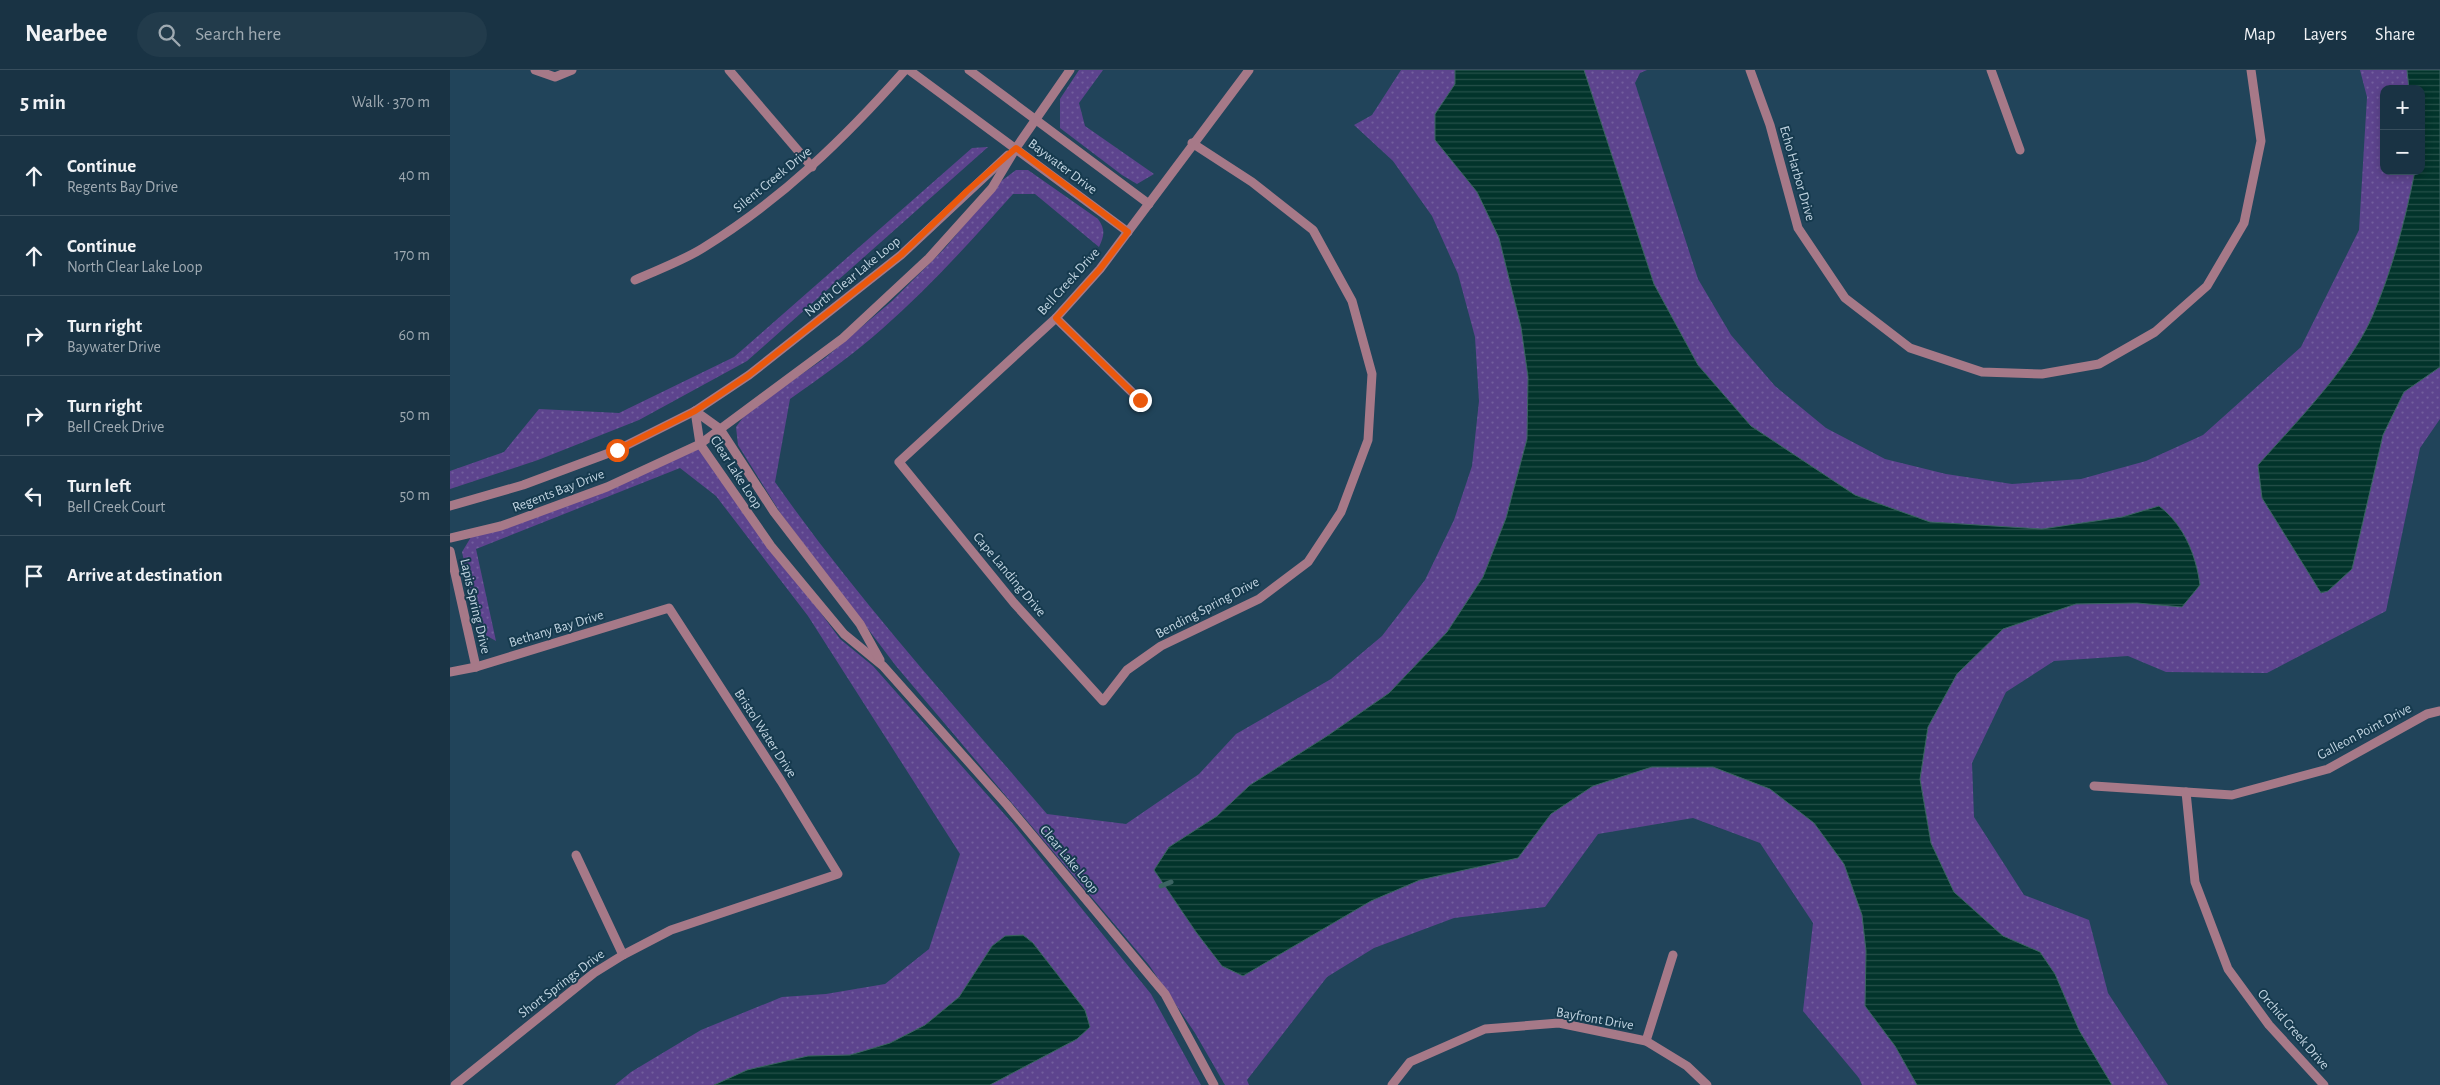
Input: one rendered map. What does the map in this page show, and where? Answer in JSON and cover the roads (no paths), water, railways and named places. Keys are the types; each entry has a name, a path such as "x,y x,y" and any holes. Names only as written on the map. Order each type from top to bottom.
{"street":[{"path":"536,70 554,76 572,70"},
{"path":"729,70 812,167"},
{"name":"Silent Creek Drive","path":"635,280 702,248 763,207 812,167 864,116 905,70"},
{"name":"Baywater Drive","path":"909,70 1128,232"},
{"name":"Baywater Drive","path":"970,70 1037,118 1149,204"},
{"name":"North Clear Lake Loop","path":"700,444 843,338 929,258 992,188 1016,148 1070,70"},
{"name":"Bell Creek Drive","path":"900,462 1056,318 1100,269 1192,143 1249,70"},
{"name":"Echo Harbor Drive","path":"1750,70 1770,125 1798,228 1845,298 1910,348 1982,372 2042,374 2100,364 2155,332 2207,286 2244,223 2261,141 2251,70"},
{"path":"1991,70 2020,150"},
{"name":"Bending Spring Drive","path":"1103,701 1127,670 1162,646 1259,599 1308,562 1341,512 1368,440 1372,374 1352,302 1313,230 1252,182 1192,143"},
{"name":"North Clear Lake Loop","path":"695,411 757,369 901,255 967,191 1016,148"},
{"path":"1056,318 1140,400"},
{"name":"Clear Lake Loop","path":"695,411 720,429 774,512 860,624 883,666"},
{"name":"Clear Lake Loop","path":"695,411 700,444 771,546 844,634 883,666 1007,805 1165,994 1214,1085"},
{"name":"Regents Bay Drive","path":"450,506 524,485 617,450 695,411"},
{"name":"Regents Bay Drive","path":"450,538 501,526 607,487 700,444"},
{"name":"Cape Landing Drive","path":"900,462 1014,603 1103,701"},
{"name":"Lapis Spring Drive","path":"450,551 476,667"},
{"name":"Bethany Bay Drive","path":"450,672 476,667 670,608"},
{"name":"Bristol Water Drive","path":"670,608 838,874"},
{"name":"Galleon Point Drive","path":"2094,786 2232,795 2328,769 2427,714 2440,711"},
{"name":"Orchid Creek Drive","path":"2186,792 2195,882 2228,968 2269,1025 2324,1085"},
{"path":"576,855 623,955"},
{"name":"Short Springs Drive","path":"454,1085 594,973 623,955 672,930 838,874"},
{"path":"1646,1041 1673,955"},
{"name":"Bayfront Drive","path":"1392,1085 1410,1062 1485,1029 1559,1023 1646,1041 1687,1066 1707,1085"},
{"path":"450,1079 454,1085"}],"waterway":[{"path":"1161,886 1171,882"}]}
